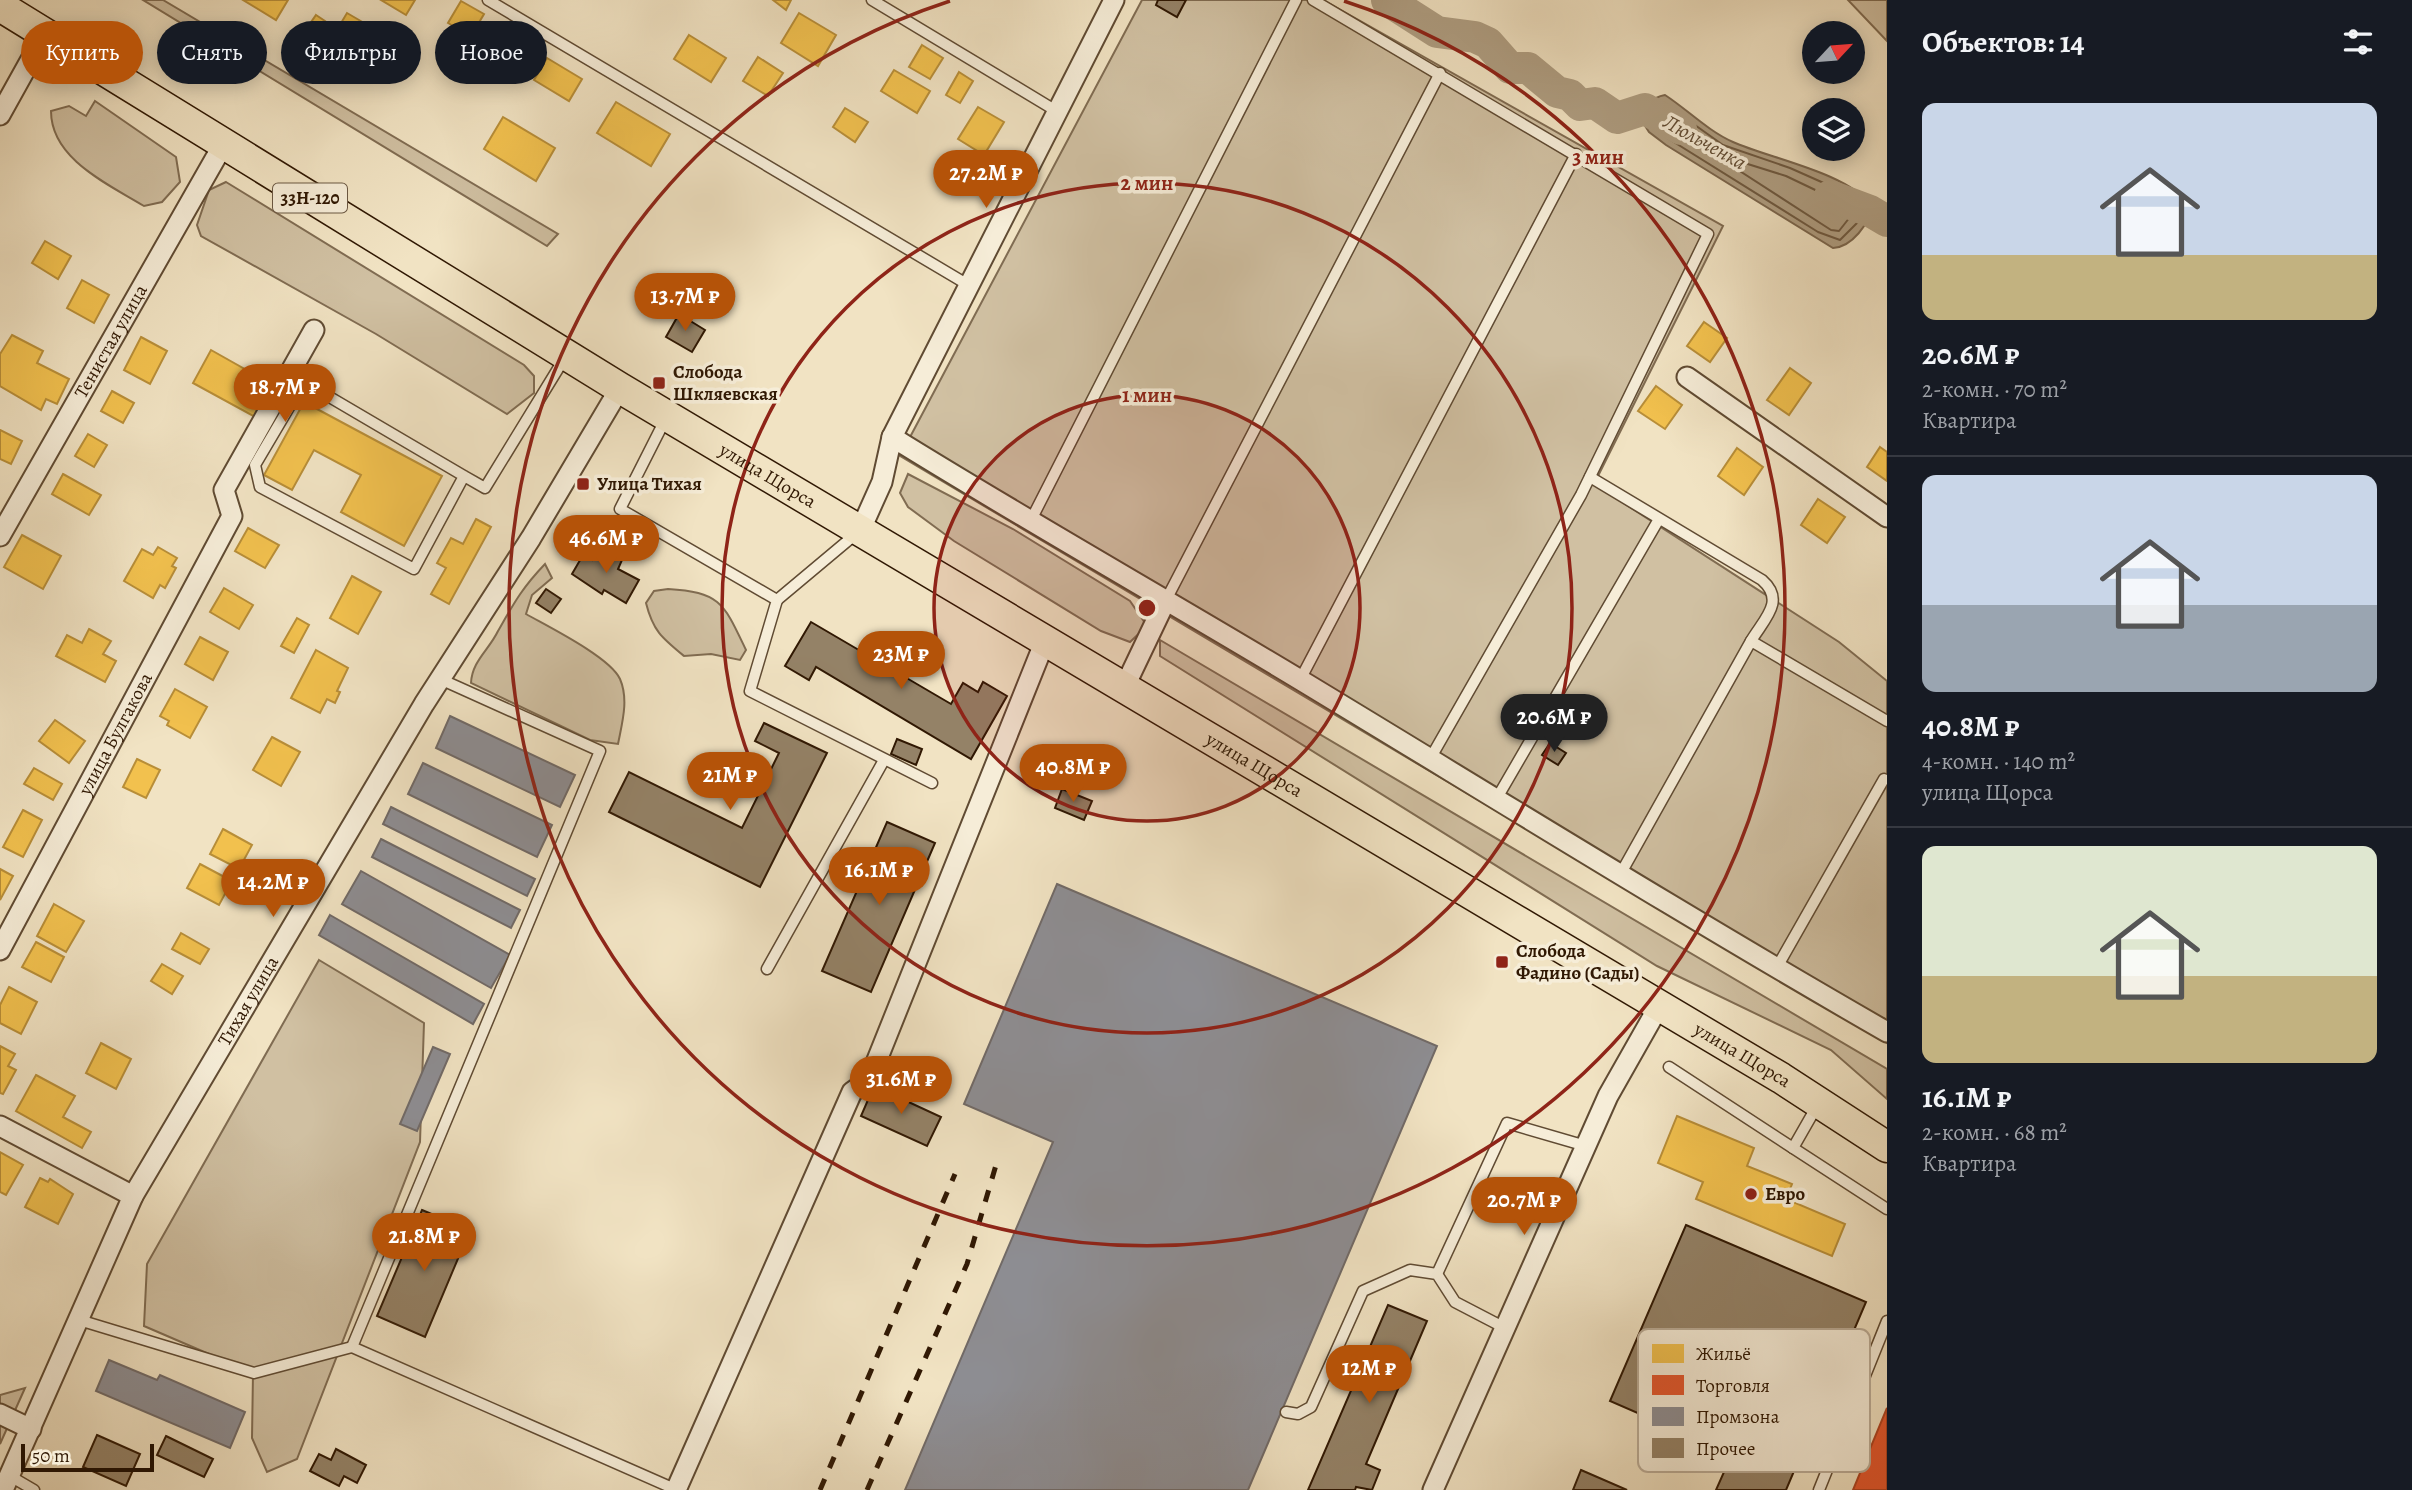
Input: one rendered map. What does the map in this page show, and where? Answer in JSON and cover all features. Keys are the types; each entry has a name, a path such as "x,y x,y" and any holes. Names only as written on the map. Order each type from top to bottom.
{"main road":[{"name":"33Н-120","path":"0,6 24,21"},
{"name":"33Н-120","path":"125,84 620,388"},
{"name":"улица Щорса","path":"620,388 1659,1006 1819,1102 1887,1147"}],"street":[{"path":"860,531 882,482 892,437 1114,0"},
{"path":"0,115 21,77"},
{"name":"Тенистая улица","path":"0,536 223,145"},
{"name":"улица Булгакова","path":"0,950 232,516 224,490 314,330"},
{"path":"1687,377 1887,516"},
{"name":"Тихая улица","path":"6,1483 132,1196 440,679 531,538 620,388"},
{"path":"892,437 1030,522 1166,600 1621,873 1776,969 1887,1032"},
{"path":"1124,688 1166,600"},
{"path":"677,1490 852,1092 869,1080 1045,641"},
{"path":"1433,1490 1586,1146 1621,1073 1659,1006"},
{"path":"0,1126 132,1196"},
{"path":"0,1414 31,1429"}],"lane":[{"path":"488,0 971,286"},
{"path":"872,0 1058,113"},
{"path":"1030,522 1296,0"},
{"path":"1313,0 1708,234 1590,477 1430,759"},
{"path":"1166,600 1440,73"},
{"path":"1300,680 1576,154"},
{"path":"464,475 414,569 260,487 256,465 304,382 464,475 485,488 566,355"},
{"path":"667,416 620,509 777,600"},
{"path":"1590,477 1762,580 1773,589 1775,596 1621,873"},
{"path":"1497,799 1659,519"},
{"path":"860,531 777,600 750,691 932,783"},
{"path":"1751,641 1887,721"},
{"path":"352,1347 600,751 440,679"},
{"path":"767,969 884,760"},
{"path":"1776,969 1886,777"},
{"path":"1669,1067 1887,1209"},
{"path":"1793,1148 1819,1102"},
{"path":"1437,1274 1507,1123 1586,1146"},
{"path":"1286,1412 1298,1414 1311,1407 1363,1292 1410,1270 1437,1274 1455,1302 1505,1328"},
{"path":"79,1320 254,1373 352,1347 677,1490"},
{"path":"1870,1363 1887,1321"},
{"path":"1819,1490 1826,1472"},
{"path":"6,1483 34,1490"}],"shaded area":[{"path":"143,0 163,0 198,21 177,21"},
{"path":"1142,0 1323,0 1723,226 1594,484 1839,642 1887,681 1887,1043 900,456"},
{"path":"1848,0 1887,0 1887,41"},
{"path":"267,62 281,70 281,84 305,84 558,234 547,246 267,76"},
{"path":"95,101 176,157 180,182 162,202 144,206 84,168 60,143 51,111 69,106 86,116"},
{"path":"226,182 524,365 534,376 534,393 507,414 376,334 201,236 197,225 209,190"},
{"path":"908,474 1013,529 1130,601 1147,626 1130,642 1101,631 954,541 908,507 900,493"},
{"path":"545,564 552,578 532,595 526,614 577,643 614,670 620,679 624,695 618,744 590,740 471,683 474,668 519,596"},
{"path":"668,589 699,593 719,603 732,621 746,650 740,660 711,654 684,656 664,639 652,621 646,603 654,591"},
{"path":"1160,640 1887,1069 1887,1099 1831,1050 1657,966 1160,656"},
{"path":"319,960 424,1023 420,1142 297,1459 267,1472 252,1438 253,1373 144,1326 147,1264"},
{"path":"25,1388 0,1444 0,1395"}],"water":[{"path":"1665,95 1733,142 1827,175 1860,194 1870,205 1867,220 1859,233 1847,244 1833,248 1666,145 1649,132 1642,121 1649,104"}],"building: Жильё":[{"path":"243,0 288,0 276,20"},
{"path":"381,0 415,0 406,15"},
{"path":"773,0 791,0 786,10"},
{"path":"461,1 484,14 480,21 449,21"},
{"path":"347,13 361,21 342,21"},
{"path":"799,13 836,35 818,66 781,43"},
{"path":"316,15 325,21 312,21"},
{"path":"689,35 726,58 711,82 674,59"},
{"path":"922,45 943,58 930,79 909,67"},
{"path":"758,57 783,73 768,96 743,81"},
{"path":"547,58 582,79 569,101 541,84 547,84"},
{"path":"894,70 930,91 917,113 881,91"},
{"path":"959,72 973,81 960,103 946,95"},
{"path":"616,102 670,134 651,166 597,133"},
{"path":"978,107 1004,122 984,155 958,139"},
{"path":"845,108 868,122 855,142 833,127"},
{"path":"503,117 555,148 536,181 484,149"},
{"path":"45,241 71,256 58,279 32,263"},
{"path":"82,280 109,295 94,323 67,308"},
{"path":"1704,322 1727,338 1710,362 1687,346"},
{"path":"12,335 43,351 37,363 69,379 57,404 46,399 41,410 0,386 0,354"},
{"path":"141,337 167,351 150,384 124,370"},
{"path":"211,350 273,385 255,417 193,383"},
{"path":"1790,368 1811,383 1789,415 1767,400"},
{"path":"1656,386 1682,405 1665,429 1638,411"},
{"path":"112,391 134,403 123,423 101,411"},
{"path":"304,402 442,476 404,546 341,512 361,475 314,450 292,490 264,475"},
{"path":"0,430 22,441 11,464 0,459"},
{"path":"88,434 107,445 94,467 75,456"},
{"path":"1880,447 1887,452 1887,481 1867,467"},
{"path":"1737,448 1763,467 1744,495 1718,476"},
{"path":"63,474 101,495 89,515 52,494"},
{"path":"1818,499 1845,517 1827,543 1801,525"},
{"path":"476,519 491,527 449,604 431,594 446,568 437,563 451,538 463,544"},
{"path":"248,528 279,545 265,568 235,551"},
{"path":"22,535 61,556 43,589 4,567"},
{"path":"158,547 177,558 172,566 176,568 165,588 160,585 153,598 124,581 142,549 153,555"},
{"path":"352,576 381,592 358,634 330,618"},
{"path":"224,588 253,605 239,629 210,612"},
{"path":"297,618 309,625 294,653 281,646"},
{"path":"89,629 111,641 103,654 116,661 105,682 56,656 67,635 82,643"},
{"path":"200,637 228,652 213,680 185,664"},
{"path":"316,650 348,668 337,691 340,692 335,703 327,699 320,713 291,698"},
{"path":"175,689 207,707 190,738 167,725 169,721 160,716"},
{"path":"55,720 85,741 69,763 39,741"},
{"path":"272,737 300,752 281,786 253,770"},
{"path":"137,759 160,770 146,798 123,787"},
{"path":"34,768 62,784 53,800 24,784"},
{"path":"23,810 42,820 23,857 3,847"},
{"path":"223,829 252,845 239,869 210,854"},
{"path":"200,864 232,881 219,905 187,888"},
{"path":"0,869 13,876 0,900"},
{"path":"54,904 84,921 66,952 37,936"},
{"path":"181,933 209,949 200,964 172,949"},
{"path":"36,942 64,957 51,982 22,967"},
{"path":"162,964 183,976 172,994 151,981"},
{"path":"9,987 37,1002 21,1034 0,1023 0,1005"},
{"path":"101,1043 131,1059 116,1089 86,1073"},
{"path":"0,1046 15,1054 8,1066 16,1070 3,1094 0,1093"},
{"path":"36,1075 75,1096 63,1117 91,1132 82,1148 16,1111"},
{"path":"1677,1116 1754,1148 1747,1166 1792,1184 1786,1199 1845,1224 1832,1256 1696,1199 1703,1182 1658,1163"},
{"path":"0,1152 23,1165 6,1195 0,1192"},
{"path":"40,1178 48,1182 50,1179 73,1194 58,1224 25,1207"}],"building: Торговля":[{"path":"1887,1408 1887,1490 1853,1490 1860,1472 1870,1472 1870,1449"}],"building: Промзона":[{"path":"450,716 575,775 560,807 436,748"},
{"path":"423,763 552,825 537,857 408,794"},
{"path":"391,807 535,879 527,896 383,824"},
{"path":"381,839 520,910 511,928 372,857"},
{"path":"361,871 510,955 491,988 342,904"},
{"path":"1057,884 1437,1046 1248,1490 905,1490 1053,1142 964,1104"},
{"path":"330,915 484,1004 473,1024 319,935"},
{"path":"433,1047 450,1054 417,1131 400,1124"},
{"path":"109,1360 157,1380 160,1375 245,1412 230,1448 96,1391"}],"building: Прочее":[{"path":"1158,0 1186,0 1177,17 1156,5"},
{"path":"679,314 705,330 692,352 666,337"},
{"path":"599,547 622,560 618,569 639,580 626,603 604,590 602,594 572,574 583,555 592,560"},
{"path":"546,589 561,599 551,613 536,603"},
{"path":"811,622 951,704 963,683 978,692 983,682 1007,696 971,759 816,667 809,680 785,666"},
{"path":"764,723 827,753 760,887 609,812 629,772 742,828 779,753 755,741"},
{"path":"897,739 922,749 916,765 891,754"},
{"path":"1550,743 1566,753 1558,765 1542,755"},
{"path":"1062,789 1092,801 1084,820 1055,808"},
{"path":"887,822 935,843 871,992 822,971"},
{"path":"874,1086 941,1117 927,1146 861,1116"},
{"path":"422,1210 470,1230 425,1337 377,1316"},
{"path":"1686,1225 1866,1302 1855,1329 1641,1329"},
{"path":"1388,1305 1427,1321 1366,1464 1380,1470 1372,1490 1356,1487 1355,1490 1308,1490"},
{"path":"1638,1336 1638,1413 1610,1401"},
{"path":"97,1435 140,1454 126,1486 83,1467"},
{"path":"166,1436 213,1459 204,1477 157,1455"},
{"path":"336,1449 366,1465 357,1483 344,1476 339,1486 310,1471 319,1454 331,1460"},
{"path":"1581,1470 1627,1490 1573,1490"},
{"path":"1724,1472 1794,1472 1786,1490 1716,1490"}],"waterway":[{"name":"Люльченка","path":"1387,0 1437,32 1475,37 1488,43 1510,68 1528,68 1557,92 1570,95 1580,105 1595,103 1617,118 1645,109 1681,129"},
{"name":"Люльченка","path":"1830,196 1870,211 1887,221"}],"railway":[{"path":"867,1490 967,1264 996,1165"},
{"path":"820,1490 955,1174"}],"place":[{"name":"Слобода Шкляевская","path":"659,383"},
{"name":"Улица Тихая","path":"583,484"},
{"name":"Слобода Фадино (Сады)","path":"1502,962"},
{"name":"Евро","path":"1751,1194"}]}
